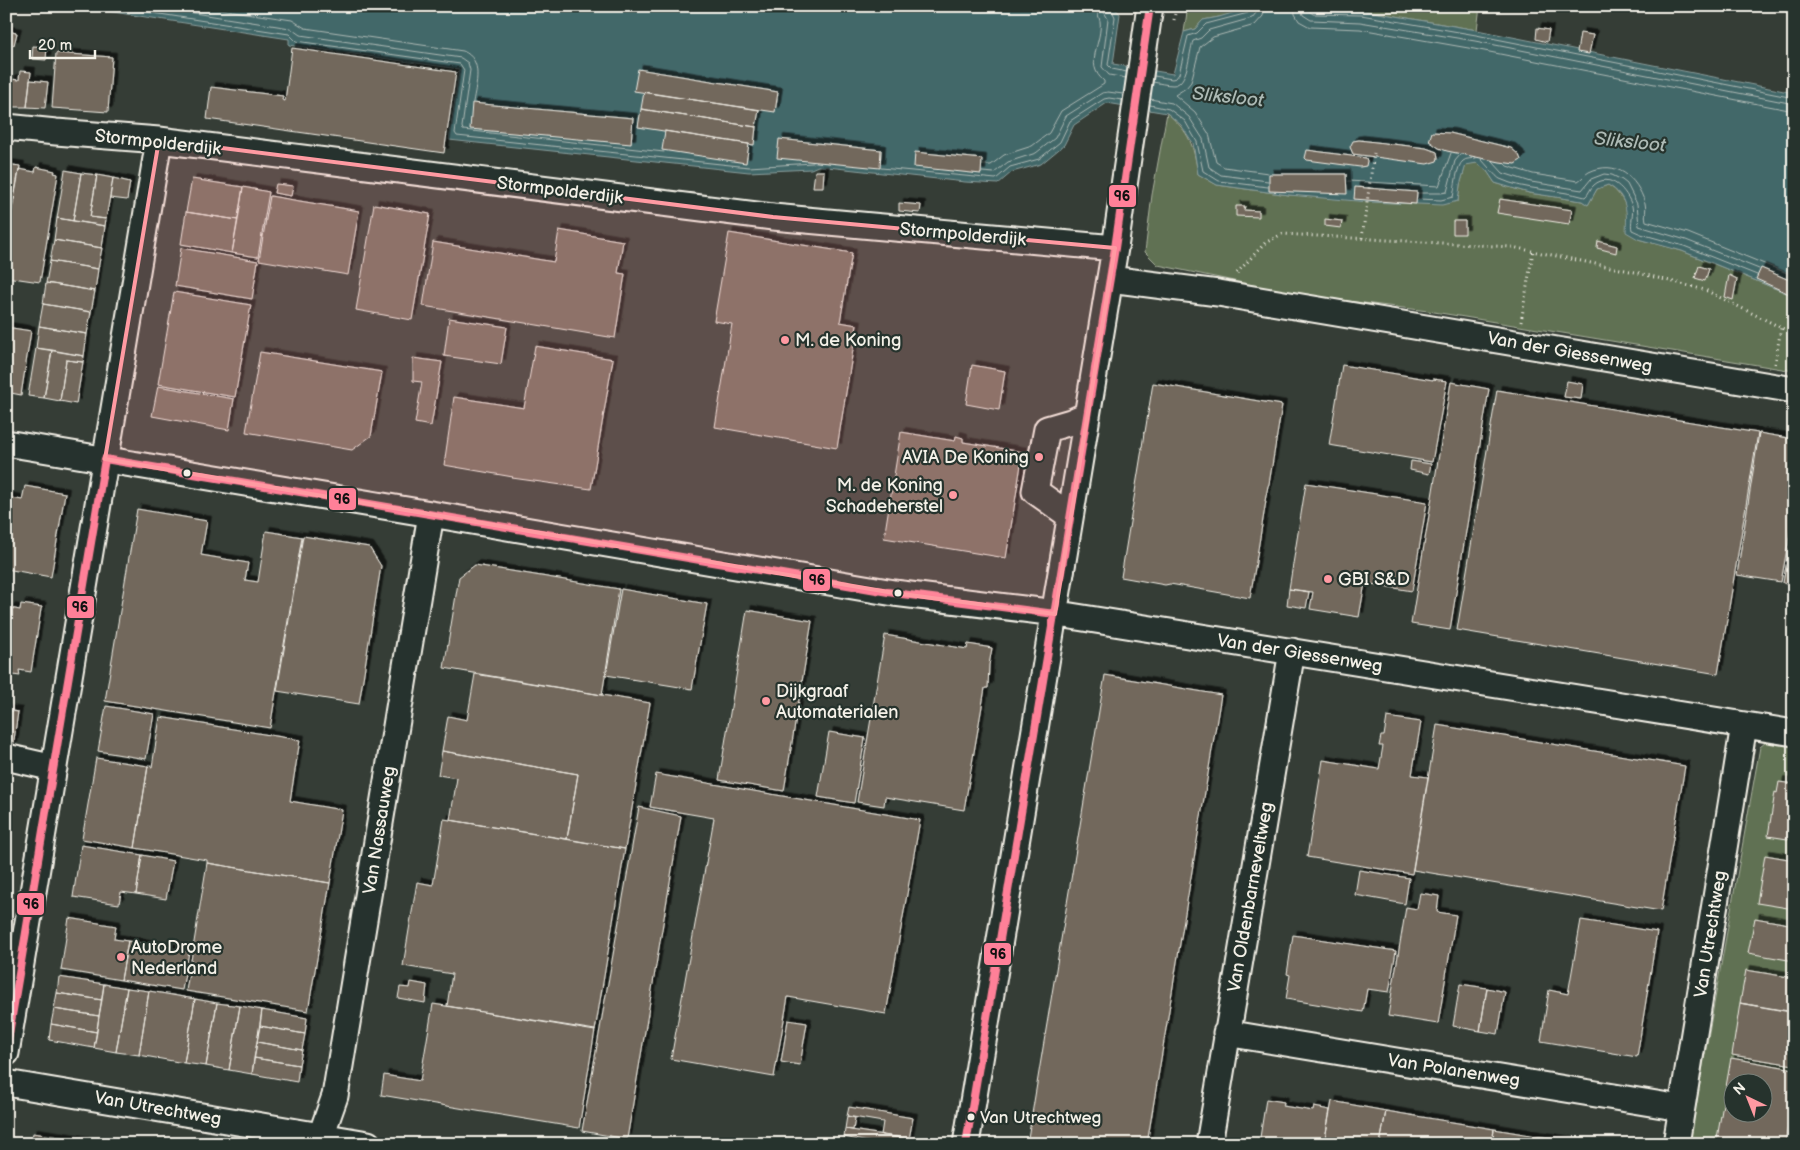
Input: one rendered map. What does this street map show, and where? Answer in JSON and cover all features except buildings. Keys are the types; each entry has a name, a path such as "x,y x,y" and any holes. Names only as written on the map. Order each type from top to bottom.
{"street":[{"path":"966,1144 1110,279 1150,8"},
{"name":"Stormpolderdijk","path":"6,127 159,140 773,216 1115,248"},
{"path":"6,1053 159,140"},
{"name":"Van der Giessenweg","path":"1110,279 1218,293 1783,388"},
{"path":"1070,516 1035,491 1036,481 1047,429 1087,415"},
{"name":"Van der Giessenweg","path":"6,443 894,593 1054,614 1292,651 1794,733"},
{"name":"Van Nassauweg","path":"320,1140 335,1096 431,514"},
{"name":"Van Oldenbarneveltweg","path":"1209,1144 1226,1033 1292,651"},
{"name":"Van Utrechtweg","path":"1676,1144 1744,725"},
{"path":"6,757 54,768"},
{"name":"Van Polanenweg","path":"1226,1033 1681,1108"},
{"name":"Van Utrechtweg","path":"6,1083 320,1140 368,1144"}],"path":[{"path":"1362,238 1374,153"},
{"path":"1218,293 1265,243 1282,234 1512,247 1635,272 1705,290 1794,334"},
{"path":"1518,343 1532,251"},
{"path":"1781,328 1783,388"}],"highlighted area":[{"path":"159,140 773,217 1115,248 1055,614 894,593 105,459"}],"green space":[{"path":"1188,6 1480,6 1477,30 1361,10 1219,17 1203,20 1195,29 1184,32"},
{"path":"1167,113 1181,127 1190,140 1198,174 1217,185 1289,195 1458,201 1466,164 1477,163 1487,171 1495,183 1529,193 1582,201 1588,205 1597,189 1608,185 1624,201 1638,239 1682,251 1794,296 1794,371 1428,311 1300,295 1158,265 1145,252 1152,195"},
{"path":"1771,738 1794,742 1794,1144 1689,1144 1760,747"}],"water":[{"name":"Sliksloot","path":"74,6 1113,6 1120,14 1113,64 1173,74 1184,32 1195,29 1203,20 1252,7 1361,10 1477,30 1794,93 1794,296 1682,251 1638,239 1626,232 1626,211 1623,199 1615,189 1608,185 1597,189 1588,205 1582,201 1529,193 1495,183 1487,171 1477,163 1466,165 1460,185 1458,201 1442,205 1368,202 1289,195 1217,185 1198,174 1193,143 1181,125 1167,113 1107,103 1074,125 1064,145 1041,164 1012,172 998,184 818,166 811,169 749,172 449,140 459,69 289,45 289,39"}],"transit line":[{"name":"96","path":"966,1144 1115,248 1150,6"},
{"name":"96","path":"105,459 894,593 1055,614"},
{"name":"96","path":"6,1052 105,459"}],"place":[{"name":"M. de Koning","path":"785,340"},
{"name":"AVIA De Koning","path":"1039,457"},
{"name":"M. de Koning Schadeherstel","path":"953,495"},
{"name":"GBI S&D","path":"1328,579"},
{"name":"Dijkgraaf Automaterialen","path":"766,701"},
{"name":"AutoDrome Nederland","path":"121,957"},
{"name":"Van Utrechtweg","path":"971,1117"}]}
